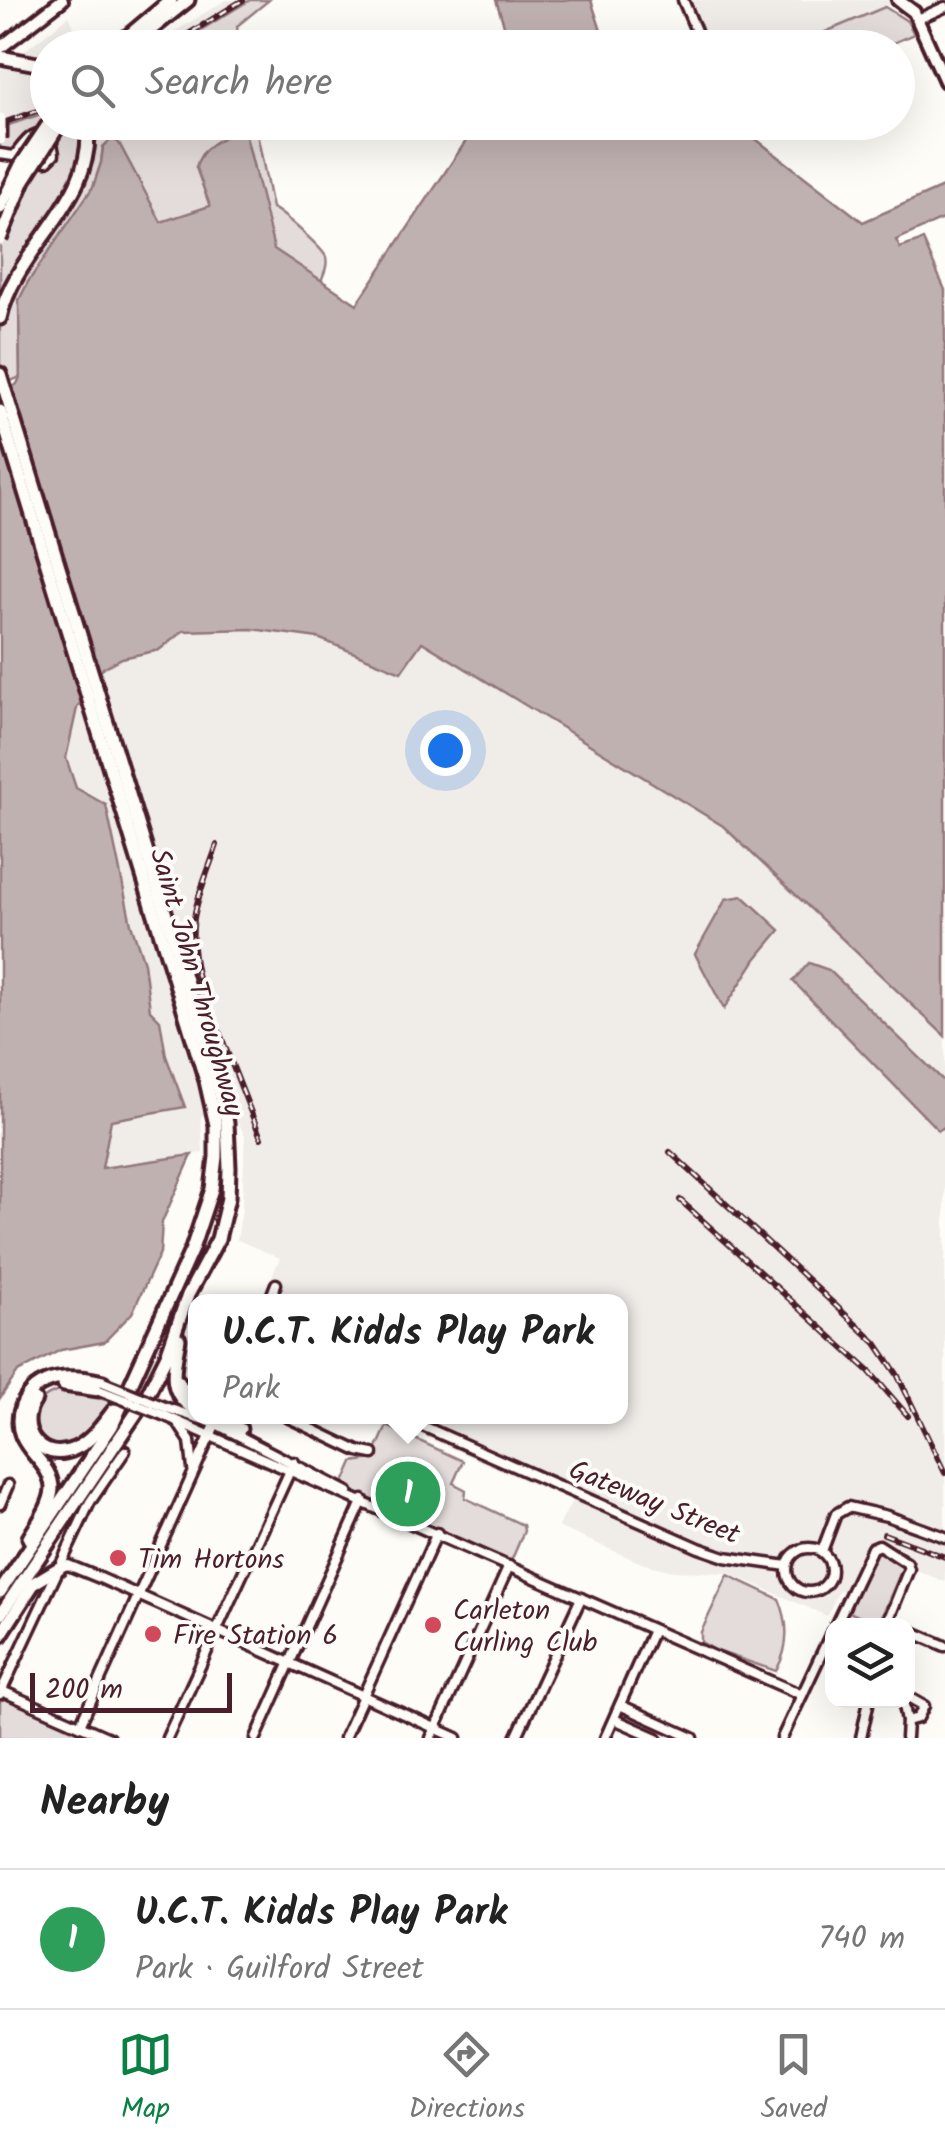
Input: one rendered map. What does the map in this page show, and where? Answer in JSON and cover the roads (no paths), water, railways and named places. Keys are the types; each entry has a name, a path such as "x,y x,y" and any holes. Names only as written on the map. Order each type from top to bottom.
{"highway":[{"path":"145,30 172,0"},
{"path":"139,30 188,0"},
{"path":"0,57 30,63"},
{"path":"0,119 0,138"},
{"path":"0,208 38,140"},
{"path":"0,239 24,180 50,140"},
{"path":"0,318 12,282 82,174 88,140"},
{"name":"Saint John Throughway","path":"0,374 216,1078 229,1168 226,1209 210,1257 189,1294"},
{"name":"Saint John Throughway","path":"0,410 221,1124 204,1217 134,1382 94,1456 0,1592"},
{"name":"Saint John Throughway","path":"125,1429 158,1360 183,1292 214,1232 229,1168"},
{"path":"194,1294 210,1257"},
{"name":"Saint John Throughway","path":"0,1615 158,1374 188,1295"},
{"path":"188,1309 174,1367 176,1392 188,1405"},
{"path":"174,1367 188,1394"},
{"path":"0,1592 52,1494 50,1478 23,1439 20,1429 24,1402 38,1386 59,1378 101,1386"},
{"path":"101,1386 66,1385 41,1394 27,1416 33,1440 49,1452 77,1448 104,1423 134,1382"},
{"path":"227,1424 240,1430"},
{"path":"0,1636 34,1583 58,1568"}],"main road":[{"path":"909,2 945,81"},
{"path":"0,48 55,3"}],"street":[{"path":"683,0 697,30"},
{"path":"918,19 945,8"},
{"path":"14,155 30,137"},
{"path":"0,154 47,161 54,154 52,140"},
{"path":"272,1294 276,1284"},
{"path":"101,1386 165,1411 188,1415"},
{"path":"165,1411 190,1441 193,1472"},
{"path":"175,1420 291,1466 802,1695"},
{"path":"80,1726 214,1424"},
{"path":"225,1424 282,1456"},
{"path":"237,1424 291,1466"},
{"path":"301,1424 358,1452 372,1454"},
{"name":"Gateway Street","path":"418,1424 700,1548 725,1557 787,1566 794,1586 814,1592 831,1578 831,1563 822,1551 836,1514 848,1507 945,1537"},
{"path":"109,1738 1,1692 90,1502 125,1452"},
{"path":"167,1738 291,1466"},
{"path":"0,1504 8,1486"},
{"path":"256,1738 360,1498"},
{"path":"344,1738 437,1533"},
{"path":"839,1618 876,1546 884,1546 910,1569 888,1618"},
{"path":"787,1566 800,1549 822,1551"},
{"path":"58,1568 68,1565 139,1595 457,1738"},
{"path":"431,1738 509,1566"},
{"path":"516,1738 581,1598"},
{"path":"605,1738 653,1630"},
{"path":"915,1633 945,1646"},
{"path":"782,1738 825,1647"},
{"path":"907,1720 918,1718 924,1706 915,1701"},
{"path":"620,1705 693,1738"},
{"path":"861,1738 867,1708"},
{"path":"906,1708 906,1738"},
{"path":"614,1719 657,1738"}],"railway":[{"path":"195,30 243,0"},
{"path":"0,124 30,113"},
{"path":"217,845 199,895 193,925 194,958 198,978 261,1138"},
{"path":"670,1152 876,1343 897,1374 945,1473"},
{"path":"680,1200 869,1371 908,1416"},
{"path":"884,1534 945,1557"}],"place":[{"name":"U.C.T. Kidds Play Park","path":"408,1494"},
{"name":"Tim Hortons","path":"118,1558"},
{"name":"Carleton Curling Club","path":"433,1625"},
{"name":"Fire Station 6","path":"153,1634"}]}
